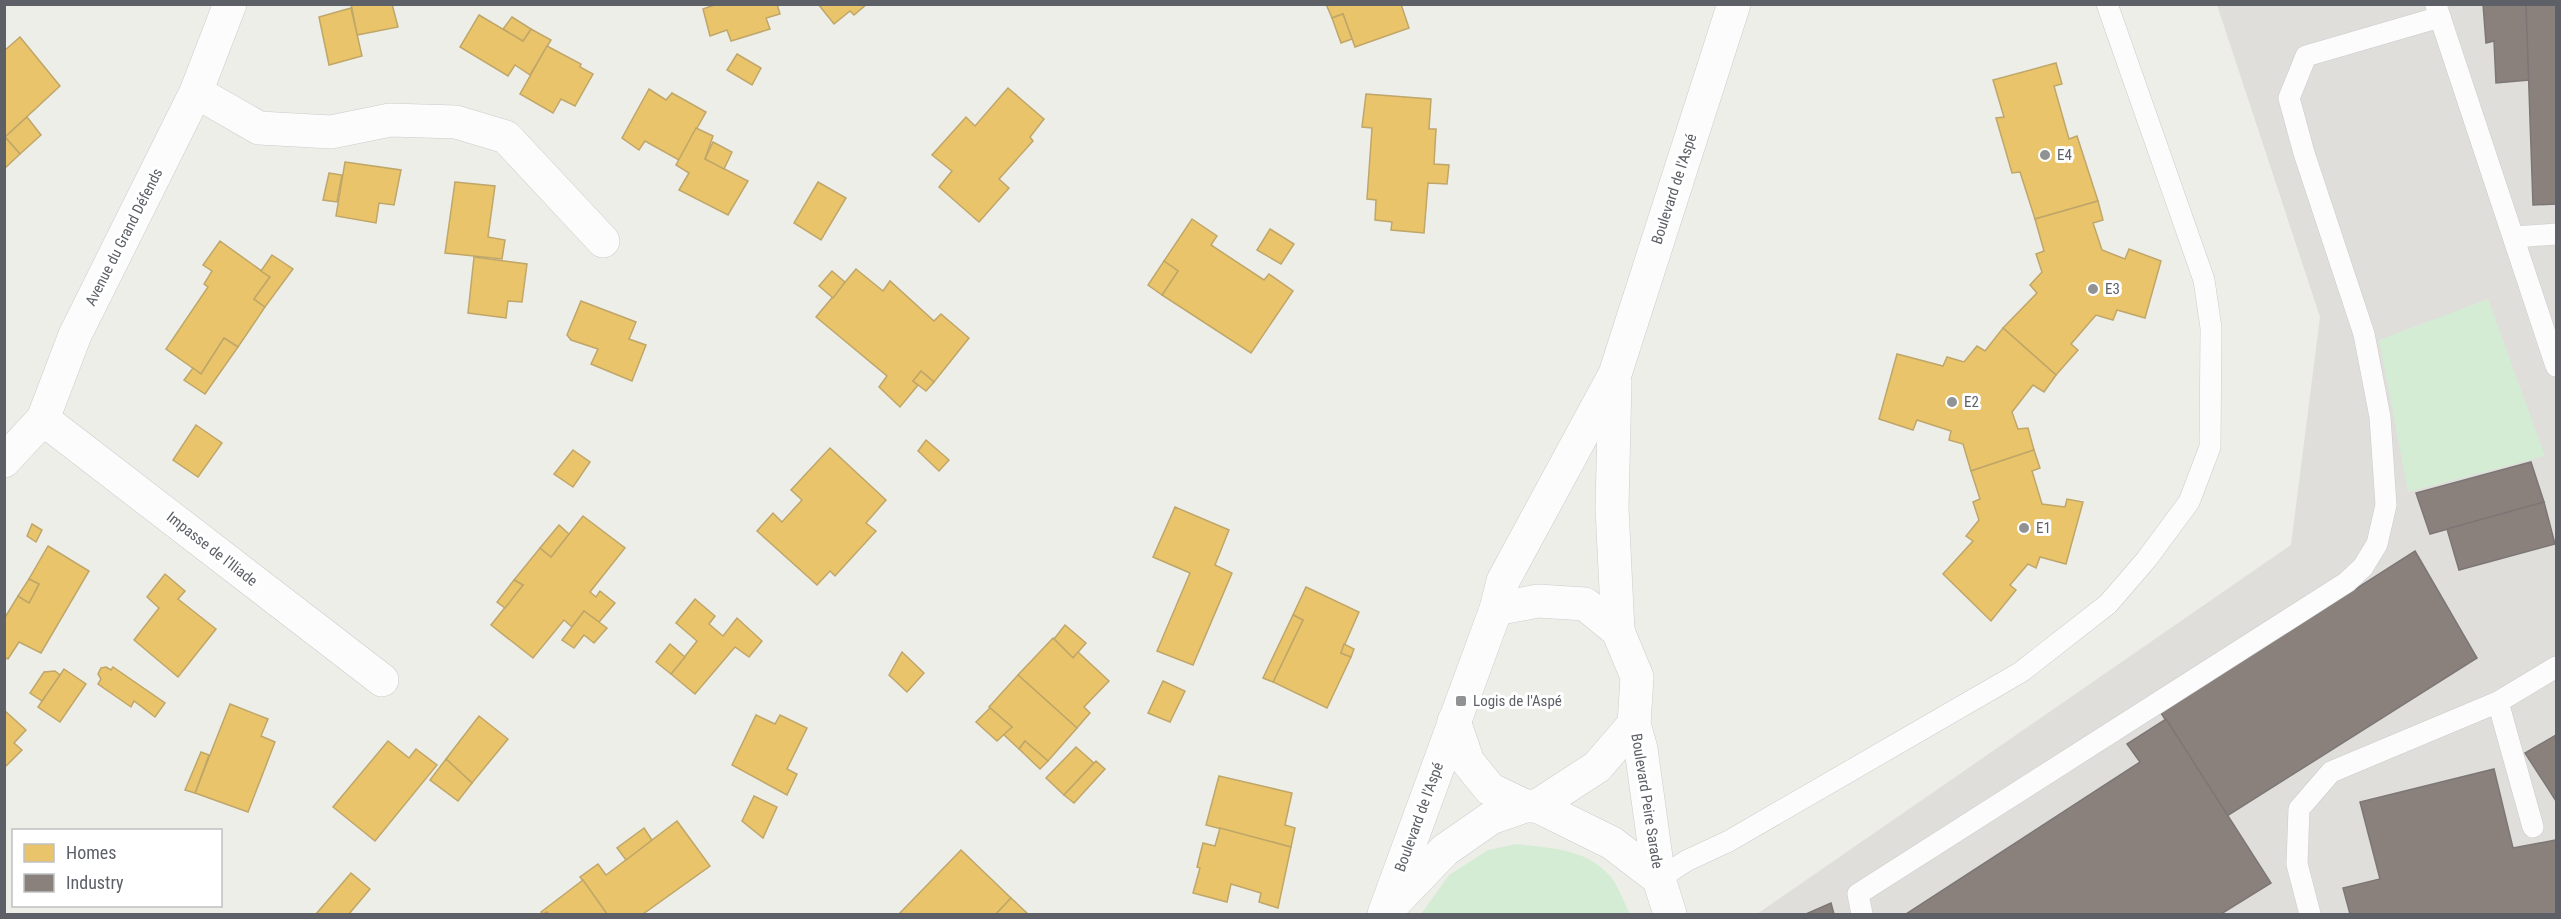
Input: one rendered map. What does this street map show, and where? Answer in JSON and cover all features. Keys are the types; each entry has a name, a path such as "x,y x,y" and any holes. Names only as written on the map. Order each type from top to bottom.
{"street":[{"name":"Avenue du Grand Défends","path":"4,461 43,419 75,335 196,92 230,4"},
{"name":"Boulevard de l'Aspé","path":"1496,609 1503,581 1616,374 1734,4"},
{"path":"196,92 259,128 331,132 390,120 456,122 506,137 603,242"},
{"name":"Boulevard de l'Aspé","path":"1616,374 1612,508 1618,631"},
{"name":"Impasse de l'Iliade","path":"43,419 382,680"},
{"path":"1538,601 1585,604 1618,631 1638,677 1634,724 1597,767 1531,806 1490,789 1468,762 1454,721 1496,609 1538,601"},
{"name":"Boulevard de l'Aspé","path":"1384,914 1454,721"},
{"name":"Boulevard Peire Sarade","path":"1634,724 1641,749 1659,879 1670,915"},
{"name":"Boulevard de l'Aspé","path":"1384,914 1444,850 1491,818 1531,806"},
{"name":"Boulevard Peire Sarade","path":"1531,806 1612,843 1659,879"}],"lane":[{"path":"1659,879 1686,861 1729,841 2021,672 2108,604 2146,560 2189,502 2210,447 2211,328 2204,280 2108,4"},
{"path":"1862,915 1858,894 2337,588 2363,567 2377,544 2386,505 2379,417 2364,334 2304,153 2289,98 2306,56 2438,10 2556,366"},
{"path":"2515,237 2556,234"},
{"path":"2310,915 2297,864 2299,809 2331,772 2498,702 2556,667"},
{"path":"2498,702 2533,827"}],"shaded area":[{"path":"2217,5 2556,5 2556,914 1757,914 2291,545 2320,317"}],"green space":[{"path":"2488,299 2545,456 2408,492 2379,340"},
{"path":"1516,844 1567,851 1591,860 1611,877 1630,914 1421,914 1449,875 1488,850"}],"building: Homes":[{"path":"351,4 392,4 398,27 357,35"},
{"path":"717,4 777,4 780,14 766,18 770,29 731,41 727,30 710,36 703,9"},
{"path":"818,4 867,4 854,15 850,11 834,24"},
{"path":"1326,4 1401,4 1409,28 1355,47 1343,14 1332,18"},
{"path":"351,8 362,56 329,65 319,17"},
{"path":"1343,14 1352,39 1341,43 1332,18"},
{"path":"479,15 523,41 531,29 551,40 530,75 515,65 508,76 460,47"},
{"path":"512,17 531,29 523,41 503,29"},
{"path":"20,37 60,86 5,137 4,51"},
{"path":"547,46 581,64 580,67 593,74 575,106 561,99 553,113 520,94"},
{"path":"737,54 761,68 752,85 727,70"},
{"name":"E4","path":"2056,63 2062,84 2054,86 2069,139 2077,136 2098,201 2035,219 2020,172 2012,173 1996,118 2004,117 1993,80"},
{"path":"1008,88 1044,119 1030,137 1033,141 999,179 1009,188 979,222 939,187 952,171 932,155 966,117 975,126"},
{"path":"649,89 666,100 672,93 706,112 679,160 645,141 639,150 622,138"},
{"path":"1366,94 1431,99 1429,129 1436,129 1434,164 1449,165 1447,184 1428,183 1424,233 1391,230 1392,222 1375,220 1376,200 1367,199 1372,128 1362,127"},
{"path":"27,117 41,135 20,154 5,137"},
{"path":"696,128 713,136 705,159 748,181 728,215 679,190 689,173 676,165"},
{"path":"4,137 20,154 4,169"},
{"path":"713,142 732,152 724,169 705,159"},
{"path":"345,162 401,170 394,205 379,203 376,223 336,216"},
{"path":"329,173 342,175 337,202 323,200"},
{"path":"455,182 495,186 488,237 505,240 502,259 445,253"},
{"path":"818,182 846,198 821,240 794,223"},
{"name":"E3","path":"2098,201 2103,220 2093,223 2102,250 2125,259 2129,249 2161,261 2145,318 2117,310 2113,320 2096,315 2071,344 2078,350 2056,375 2003,328 2037,293 2030,285 2042,272 2036,254 2044,251 2035,219"},
{"path":"1192,219 1217,236 1211,245 1264,280 1269,274 1293,291 1251,353 1162,295 1178,271 1164,261"},
{"path":"1270,229 1294,244 1281,264 1257,250"},
{"path":"220,241 270,277 254,299 265,307 238,347 224,338 201,374 166,349 208,287 204,284 212,271 203,265"},
{"path":"272,255 293,269 265,307 254,299 270,277 261,271"},
{"path":"474,257 527,264 522,302 508,301 506,318 468,313"},
{"path":"1164,261 1178,271 1162,295 1148,285"},
{"path":"856,269 883,291 890,281 934,321 941,314 969,338 934,382 921,371 913,381 918,385 900,407 879,387 887,376 816,317"},
{"path":"832,271 845,282 833,298 819,286"},
{"path":"581,301 636,322 629,339 646,345 632,381 591,364 598,349 571,340 567,335"},
{"name":"E2","path":"2003,328 2056,375 2044,392 2033,385 2012,412 2018,429 2028,428 2034,450 1971,471 1963,444 1949,440 1951,431 1917,420 1913,430 1879,419 1897,354 1943,366 1947,357 1964,362 1977,346 1985,351"},
{"path":"224,338 238,347 205,394 184,380 193,368 201,374"},
{"path":"921,371 934,382 926,391 913,381"},
{"path":"196,425 222,443 198,477 173,460"},
{"path":"926,440 949,460 939,471 918,451"},
{"path":"830,448 886,500 866,523 876,531 835,576 830,571 817,585 757,531 773,513 782,522 802,500 791,490"},
{"path":"573,450 590,462 573,487 554,474"},
{"name":"E1","path":"2034,450 2040,468 2032,471 2042,504 2065,507 2067,499 2083,502 2066,564 2040,557 2036,568 2028,564 2010,585 2016,590 1991,621 1943,574 1973,541 1966,536 1979,520 1973,502 1980,499 1971,471"},
{"path":"1175,507 1229,530 1215,565 1232,573 1193,665 1157,651 1190,573 1153,557"},
{"path":"583,516 625,548 590,592 596,597 600,591 615,603 599,622 584,611 572,627 564,620 533,658 491,625 523,585 514,580 540,548 551,557"},
{"path":"32,524 42,530 36,542 27,536"},
{"path":"559,525 569,534 551,557 540,548"},
{"path":"48,546 89,571 41,653 19,642 8,659 4,657 4,619 18,596 29,603 39,584 29,579"},
{"path":"165,574 185,591 178,599 216,629 178,677 134,640 159,608 147,597"},
{"path":"29,579 39,584 29,603 18,596"},
{"path":"514,580 523,585 505,608 497,602"},
{"path":"1306,587 1359,612 1341,653 1351,657 1327,708 1273,682 1303,620 1293,615"},
{"path":"695,599 715,616 709,624 723,636 737,618 762,641 749,657 735,647 695,694 671,674 697,641 676,623"},
{"path":"584,611 607,628 594,643 584,635 574,648 562,640"},
{"path":"1293,615 1303,620 1273,682 1263,678"},
{"path":"1065,625 1086,643 1073,658 1054,639"},
{"path":"1053,638 1073,658 1078,652 1109,681 1084,707 1090,713 1077,728 1018,675"},
{"path":"670,644 685,657 671,674 656,662"},
{"path":"1344,644 1354,649 1351,657 1341,653"},
{"path":"902,652 924,673 907,692 889,675"},
{"path":"106,667 111,670 113,667 165,703 155,717 134,701 131,707 98,684 101,679 98,674 101,668"},
{"path":"64,669 86,684 60,722 38,707"},
{"path":"55,671 60,675 42,701 30,693 44,672"},
{"path":"1018,675 1077,728 1048,761 1025,741 1019,749 1003,734 1012,727 989,707"},
{"path":"1163,681 1185,691 1170,722 1148,713"},
{"path":"230,704 268,719 261,736 275,742 248,812 195,793"},
{"path":"990,708 1012,727 997,741 976,722"},
{"path":"4,710 26,730 14,743 22,750 4,768"},
{"path":"756,715 775,724 780,715 807,728 787,769 797,774 787,795 732,765"},
{"path":"479,716 508,739 472,783 446,759"},
{"path":"388,741 409,758 416,749 437,765 375,841 333,807"},
{"path":"1025,741 1048,761 1040,769 1019,749"},
{"path":"1076,747 1094,763 1064,795 1046,778"},
{"path":"201,752 209,755 195,793 185,790"},
{"path":"446,759 472,783 458,801 430,780"},
{"path":"1096,761 1105,769 1074,803 1064,795"},
{"path":"1219,776 1292,793 1285,825 1295,828 1291,847 1206,825"},
{"path":"754,796 777,807 763,838 742,821"},
{"path":"677,821 710,866 643,914 607,914 580,877 598,864 606,875"},
{"path":"644,828 652,840 626,860 617,848"},
{"path":"1220,828 1291,847 1278,908 1259,902 1261,893 1231,884 1227,902 1193,893 1200,868 1197,867 1203,843 1215,846"},
{"path":"961,850 1011,898 996,914 899,914"},
{"path":"351,873 370,889 349,914 316,914"},
{"path":"583,880 607,914 549,914 547,912 543,914 541,912"},
{"path":"1011,898 1027,913 996,914"}],"building: Industry":[{"path":"2483,4 2526,4 2529,80 2496,83 2494,41 2486,43"},
{"path":"2526,4 2556,4 2556,204 2533,205"},
{"path":"2531,462 2544,502 2430,534 2416,493"},
{"path":"2544,502 2555,544 2459,570 2447,529"},
{"path":"2415,551 2477,658 2227,816 2161,713"},
{"path":"2166,719 2271,883 2221,914 1906,914 2140,762 2127,744"},
{"path":"2556,735 2556,801 2525,753"},
{"path":"2494,769 2513,848 2556,840 2556,914 2350,914 2343,888 2380,879 2360,802"},
{"path":"1831,903 1834,914 1806,914"}],"place":[{"name":"E4","path":"2045,155"},
{"name":"E3","path":"2093,289"},
{"name":"E2","path":"1952,402"},
{"name":"E1","path":"2024,528"},
{"name":"Logis de l'Aspé","path":"1461,701"}]}
